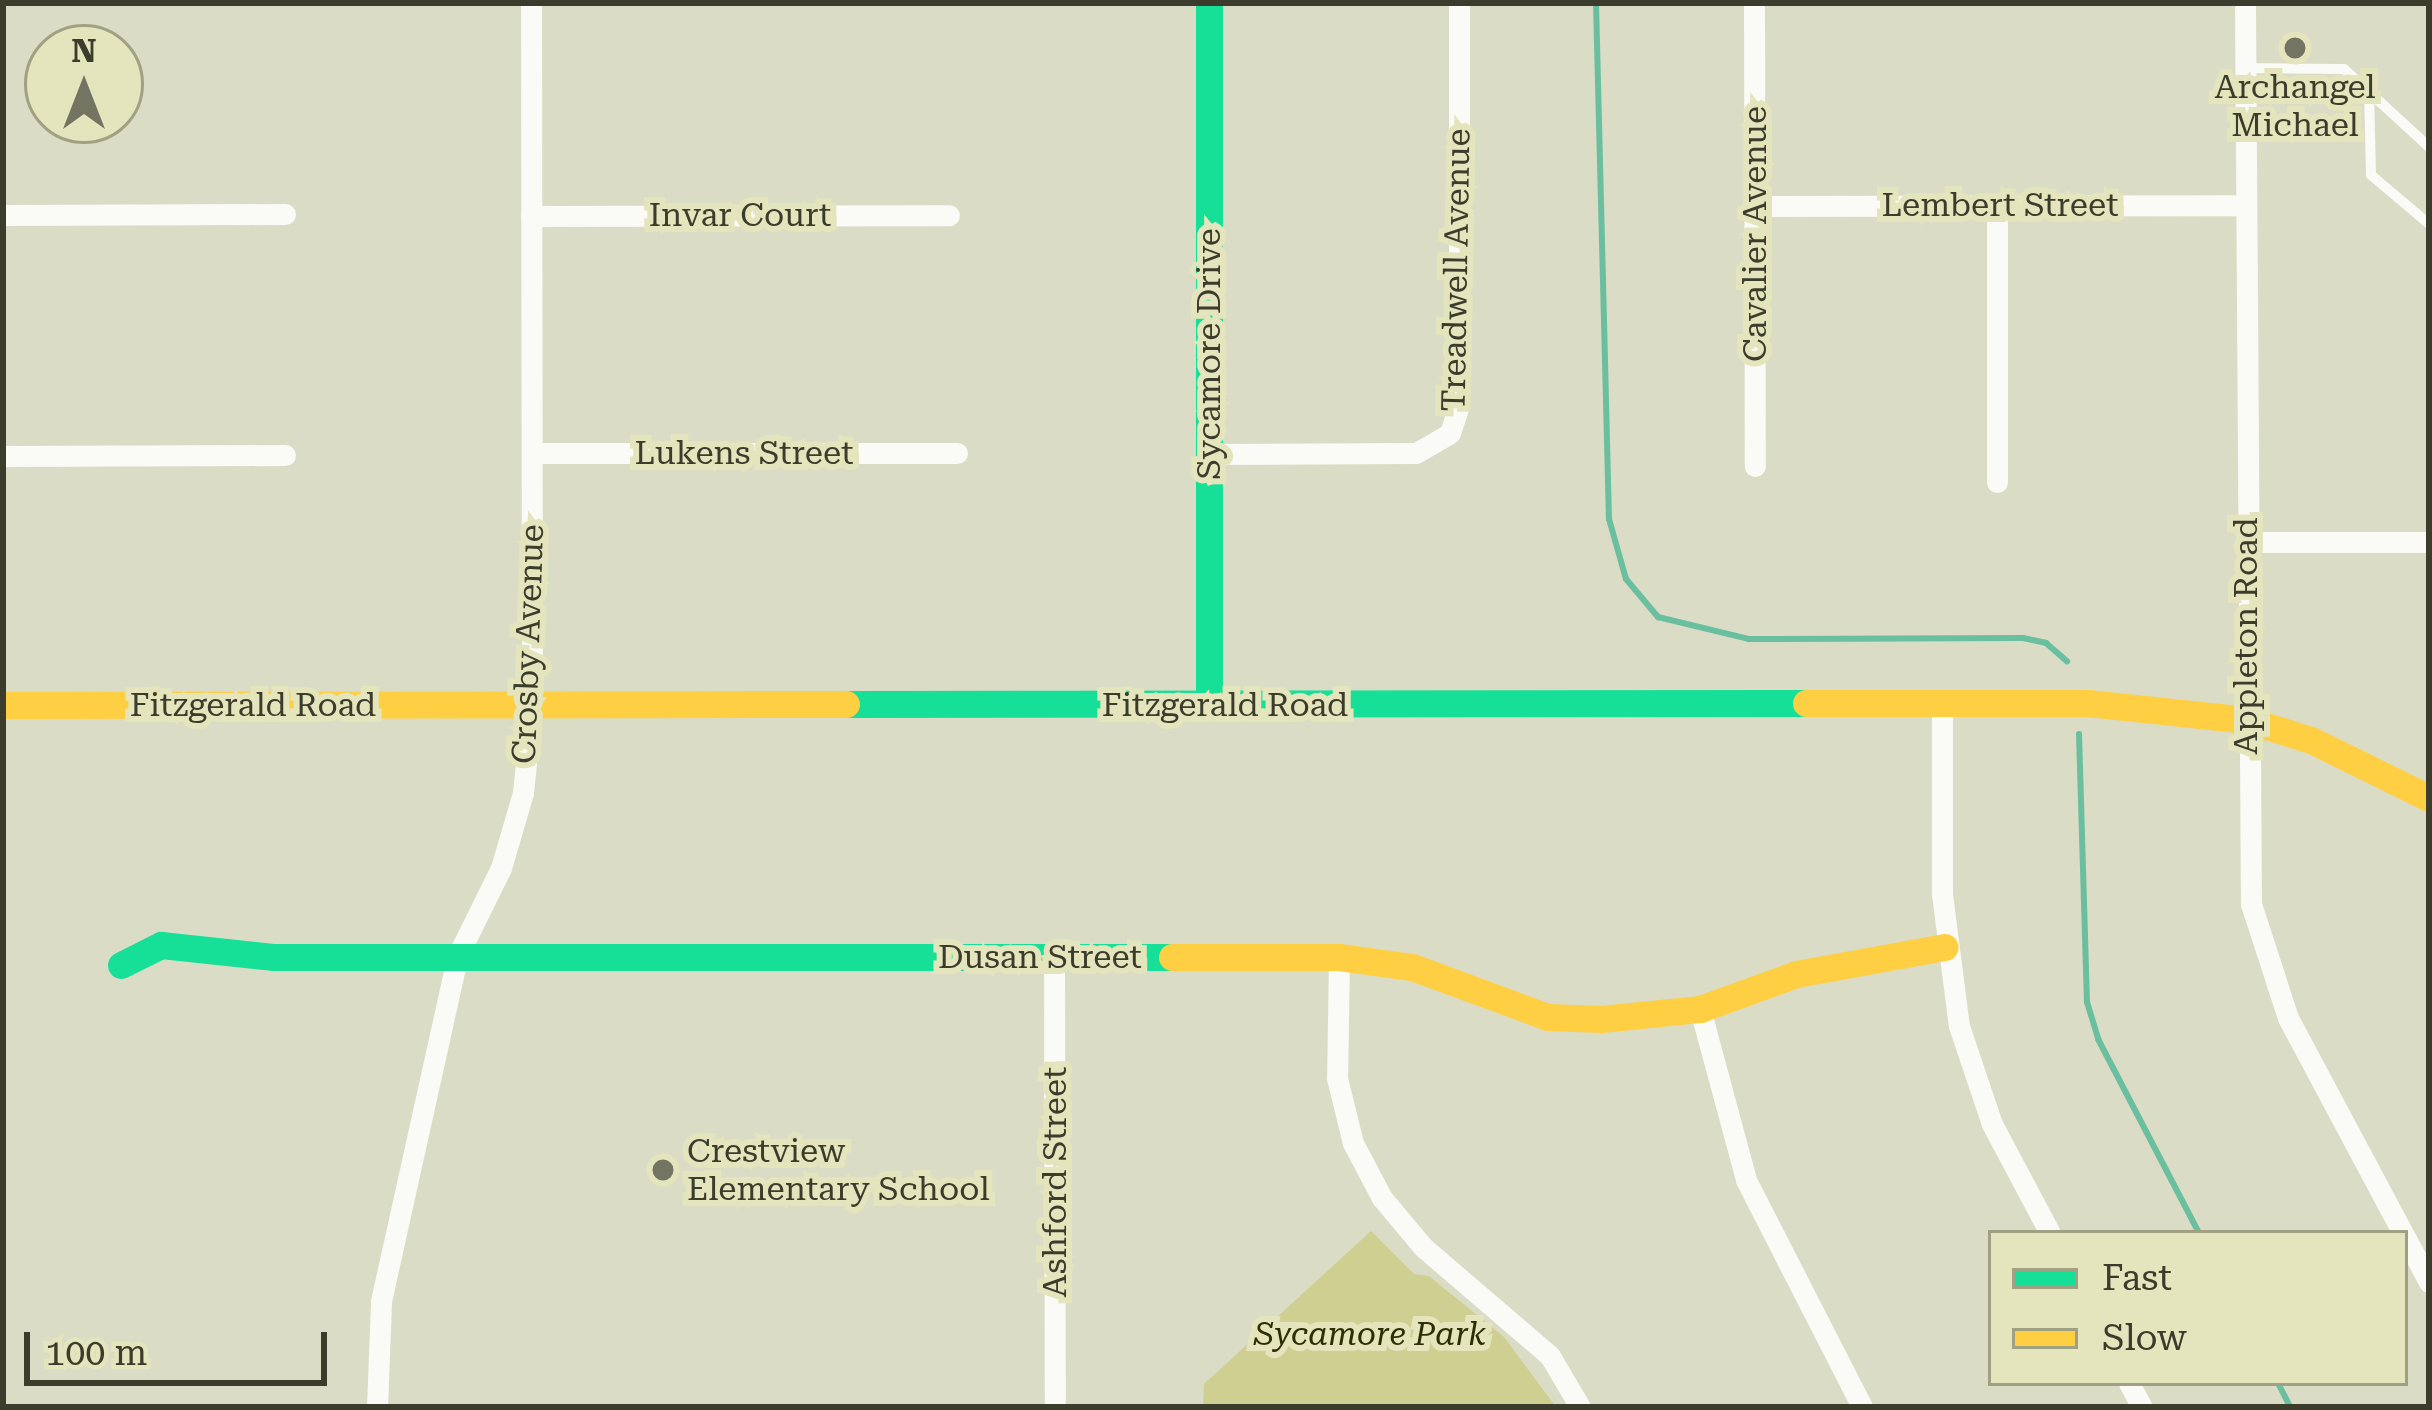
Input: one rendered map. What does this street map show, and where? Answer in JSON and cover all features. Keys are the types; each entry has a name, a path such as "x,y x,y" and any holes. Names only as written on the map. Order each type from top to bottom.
{"main road":[{"name":"Sycamore Drive","path":"1208,3 1209,705"},
{"name":"Fitzgerald Road","path":"3,705 2117,704 2247,720 2311,740 2429,798"},
{"name":"Dusan Street","path":"121,965 160,945 274,957 1339,957 1412,967 1548,1017 1700,1009 1796,974 1945,946"}],"street":[{"name":"Crosby Avenue","path":"377,1407 381,1301 458,957 514,832 532,705 531,3"},
{"name":"Treadwell Avenue","path":"1209,454 1416,453 1450,433 1459,405 1459,3"},
{"name":"Cavalier Avenue","path":"1754,3 1755,466"},
{"name":"Appleton Road","path":"2245,3 2247,855 2265,963 2401,1230"},
{"path":"1997,205 1997,482"},
{"name":"Lembert Street","path":"1755,206 2245,205"},
{"path":"3,215 285,214"},
{"name":"Invar Court","path":"531,216 949,215"},
{"name":"Lukens Street","path":"532,453 957,453"},
{"path":"3,456 285,455"},
{"path":"2246,542 2429,542"},
{"path":"1942,705 1945,946 1976,1085 2048,1230"},
{"name":"Ashford Street","path":"1054,957 1054,1407"},
{"path":"1339,957 1337,1078 1353,1143 1382,1198 1423,1246 1550,1356 1580,1407"},
{"path":"1700,1009 1746,1180 1862,1407"},
{"name":"Appleton Road","path":"2408,1243 2429,1282"}],"lane":[{"path":"2245,68 2344,69 2429,147"},
{"path":"2369,92 2372,175 2429,224"}],"green space":[{"name":"Sycamore Park","path":"1371,1231 1414,1274 1429,1276 1504,1337 1556,1407 1203,1407 1204,1384"}],"waterway":[{"path":"1596,3 1609,519 1626,579 1658,617 1749,639 2023,638 2046,643 2067,661"},
{"path":"2079,734 2087,1002 2098,1039 2197,1230"},
{"path":"2280,1386 2290,1407"}],"traffic: fast":[{"path":"1209,3 1209,705"},
{"path":"846,704 1806,703"},
{"path":"121,965 161,945 274,957 1172,957"}],"traffic: slow":[{"path":"1806,703 2088,703 2247,720 2311,740 2429,798"},
{"path":"3,705 846,704"},
{"path":"1172,957 1339,957 1412,967 1548,1017 1601,1019 1700,1009 1796,974 1945,947"}],"place":[{"name":"Archangel Michael","path":"2295,48"},
{"name":"Crestview Elementary School","path":"663,1170"}]}
